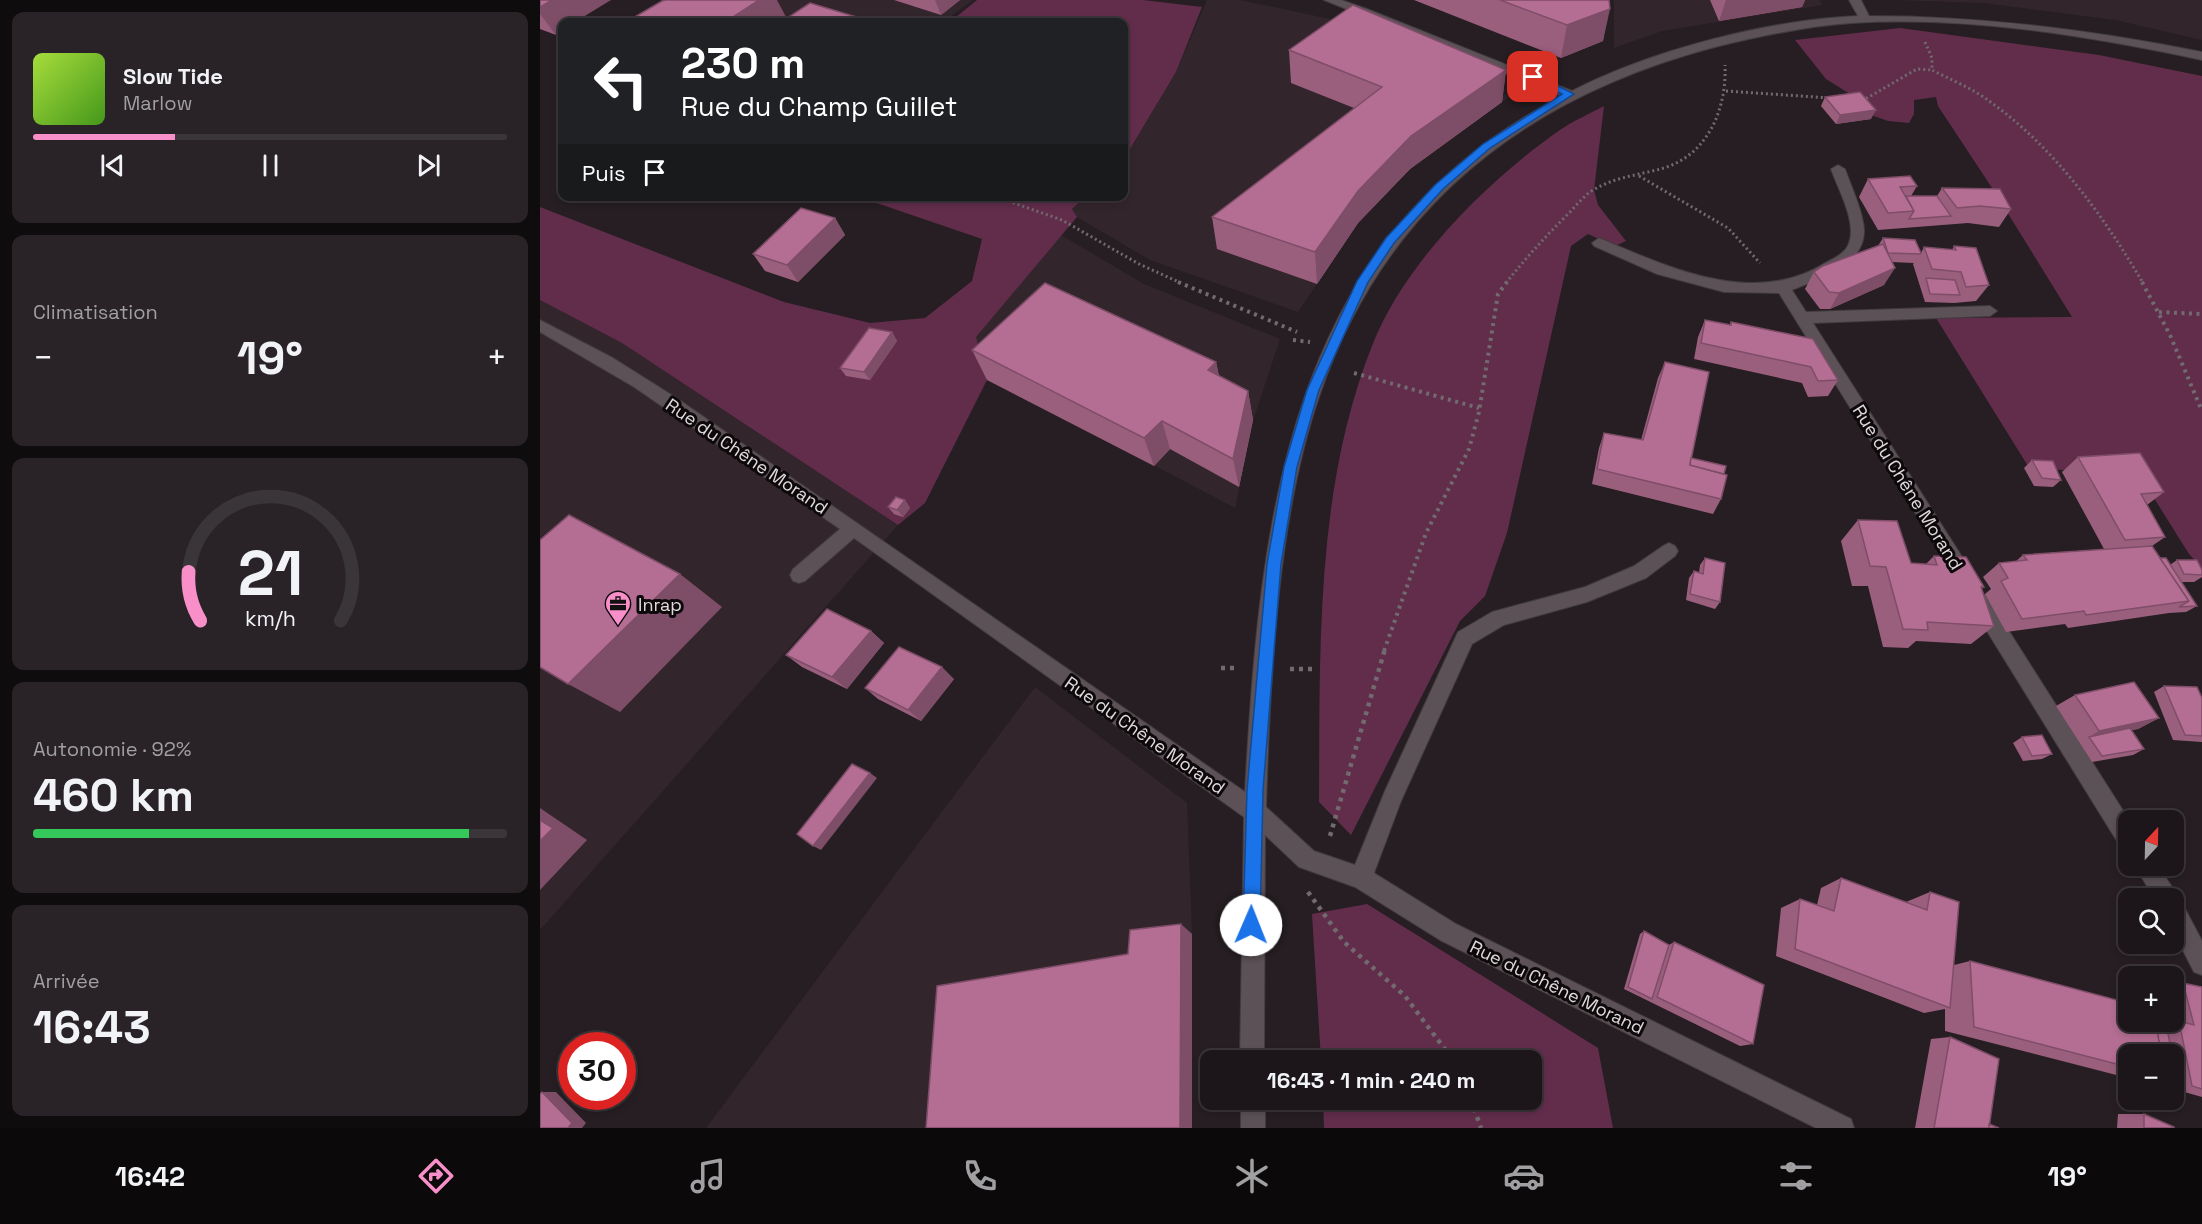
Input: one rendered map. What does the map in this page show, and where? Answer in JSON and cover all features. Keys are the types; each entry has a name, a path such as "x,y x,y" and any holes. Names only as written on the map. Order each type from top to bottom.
{"street":[{"path":"1330,0 1364,11 1569,94"},
{"path":"1855,0 1864,19"},
{"path":"1252,1050 1254,811 1262,681 1274,564 1291,467 1313,390 1335,337 1363,281 1390,240 1439,187 1486,146 1569,94 1674,53 1774,31 1864,19 2054,29 2114,38 2202,56"},
{"path":"1599,243 1662,270 1724,286 1783,288 1822,272 1846,257 1856,245 1857,224 1838,169"},
{"name":"Rue du Chêne Morand","path":"1783,288 2118,822"},
{"path":"1802,318 1990,311"},
{"name":"Rue du Chêne Morand","path":"540,325 570,340 702,424 854,528 1254,811 1306,859 1361,878 1448,932 1842,1128"},
{"path":"799,575 854,528"},
{"path":"1361,878 1392,798 1465,638 1499,618 1587,594 1629,577 1670,551"},
{"path":"2184,930 2202,964"},
{"path":"1253,1110 1253,1128"}],"path":[{"path":"1913,21 1932,58 1932,70"},
{"path":"1319,835 1330,836 1390,631 1426,533 1468,449 1479,408 1498,294 1531,251 1590,192 1621,178 1639,176 1666,167 1685,157 1710,133 1726,91 1724,57"},
{"path":"1857,98 1867,98 1917,69 1932,70 1994,103 2045,149 2124,251 2159,312 2202,411"},
{"path":"1726,91 1838,99"},
{"path":"1639,176 1728,228 1783,288"},
{"path":"1008,201 1062,220 1139,264 1204,294 1297,332"},
{"path":"2159,312 2202,314"},
{"path":"1354,373 1479,408"},
{"path":"1304,886 1344,942 1405,996 1446,1050"},
{"path":"1475,1110 1481,1128"}],"shaded area":[{"path":"735,0 973,0 948,18 679,18"},
{"path":"977,0 1143,0 1202,7 1176,72 1128,152 1128,18 955,18"},
{"path":"1207,0 1240,0 1344,22 1477,77 1509,97 1410,169 1358,223 1298,312 1150,260 1077,217 1072,209 1081,201 1128,201 1128,152 1176,72"},
{"path":"1614,0 1820,0 1822,5 1662,31 1614,48"},
{"path":"1894,0 2202,0 2202,40 2115,20 1984,3"},
{"path":"1900,28 2099,55 2202,76 2202,568 2189,554 2134,466 2062,470 2028,466 1936,318 2072,317 1938,106 1936,97 1914,100 1914,114 1909,123 1888,121 1871,115 1861,101 1826,79 1795,40"},
{"path":"1604,106 1594,190 1598,205 1626,241 1615,246 1588,234 1571,246 1507,533 1485,596 1460,621 1351,835 1319,802 1324,571 1330,513 1353,400 1372,346 1386,315 1427,254 1477,198 1505,173 1565,127"},
{"path":"871,201 1081,201 1072,209 1077,217 976,337 987,380 925,503 898,525 622,343 540,300 540,207 784,302 870,323 925,318 972,281 982,239"},
{"path":"1061,235 1144,284 1280,339 1253,421 1235,508 955,360"},
{"path":"540,300 622,343 898,525 540,930"},
{"path":"1035,687 1187,803 1192,934 1192,1128 706,1128"},
{"path":"1367,904 1598,1048 1613,1128 1324,1128 1323,1110 1542,1110 1542,1050 1320,1050 1312,914"}],"building":[{"path":"540,0 552,0 540,7"},
{"path":"759,0 732,18 633,18 662,1"},
{"path":"1500,0 1609,0 1610,9 1567,25"},
{"path":"810,3 860,18 787,18"},
{"path":"1353,5 1506,70 1411,136 1358,191 1315,252 1212,217 1382,87 1289,50"},
{"path":"1860,92 1876,110 1840,115 1825,97"},
{"path":"1910,176 1917,186 1900,187 1914,211 1888,213 1868,179"},
{"path":"1942,188 2000,189 2011,209 1980,206 1957,208"},
{"path":"1906,196 1937,196 1951,216 1909,219 1914,211"},
{"path":"801,208 835,218 787,265 753,254"},
{"path":"1883,238 1915,240 1921,253 1888,253"},
{"path":"1883,244 1895,268 1839,293 1829,292 1814,272 1823,266"},
{"path":"1954,246 1976,248 1989,285 1966,287 1961,272 1932,269 1924,247 1956,250"},
{"path":"1926,278 1955,280 1960,295 1930,294"},
{"path":"1045,283 1216,362 1208,370 1248,391 1233,459 1162,421 1144,438 972,350"},
{"path":"1705,320 1731,325 1731,322 1813,339 1838,380 1818,381 1811,367 1701,343"},
{"path":"869,328 892,332 864,372 840,368"},
{"path":"1665,362 1709,372 1690,465 1727,475 1721,499 1597,469 1604,433 1643,440"},
{"path":"2140,453 2164,492 2141,494 2165,537 2125,540 2078,457"},
{"path":"1691,458 1726,466 1724,474 1690,465"},
{"path":"2032,460 2053,461 2061,480 2042,478"},
{"path":"896,497 905,500 897,510 888,507"},
{"path":"569,515 680,574 568,684 540,667 540,540"},
{"path":"1858,520 1897,521 1911,563 1937,565 1934,556 1966,557 1984,587 1981,587 1994,626 1927,622 1928,630 1903,629 1886,567 1870,566"},
{"path":"2152,546 2189,601 2086,615 2084,611 2022,619 2001,581 2008,578 1999,563 2027,560 2023,555"},
{"path":"1705,558 1725,563 1720,602 1690,594 1694,571 1703,574"},
{"path":"2160,558 2166,558 2197,606 2179,607 2189,601"},
{"path":"2177,560 2197,560 2202,575 2184,574"},
{"path":"827,609 871,631 832,677 786,655"},
{"path":"899,647 942,667 908,710 865,688"},
{"path":"2134,682 2159,718 2099,731 2075,695"},
{"path":"2164,686 2197,687 2202,698 2202,736 2185,735"},
{"path":"2130,728 2144,749 2102,756 2089,737"},
{"path":"2042,735 2052,754 2032,756 2022,737"},
{"path":"852,764 870,773 813,846 797,834"},
{"path":"540,820 553,828 540,841"},
{"path":"1841,878 1927,910 1930,892 1959,902 1950,1008 1795,949 1800,899 1834,911"},
{"path":"1181,924 1180,1128 926,1128 937,986 1128,954 1130,930"},
{"path":"1644,931 1669,945 1652,999 1628,987"},
{"path":"1674,942 1764,985 1753,1044 1657,997"},
{"path":"1970,961 2118,1000 2118,1032 2158,1032 2159,1044 2118,1044 2118,1064 1974,1027"},
{"path":"2184,983 2202,987 2202,1089 2192,1086 2181,1032 2184,1032 2184,1022 2194,1025"},
{"path":"2158,1032 2168,1032 2170,1044 2159,1044"},
{"path":"1950,1037 1999,1059 1989,1128 1934,1128"},
{"path":"542,1092 572,1123 568,1128 540,1128 540,1094"},
{"path":"2144,1114 2174,1127 2174,1128 2144,1128"}],"place":[{"name":"Inrap","path":"618,627"}],"route":[{"path":"1251,925 1255,790 1262,681 1274,564 1291,467 1313,390 1335,337 1363,281 1390,240 1439,187 1486,146 1569,94 1533,77"}]}
